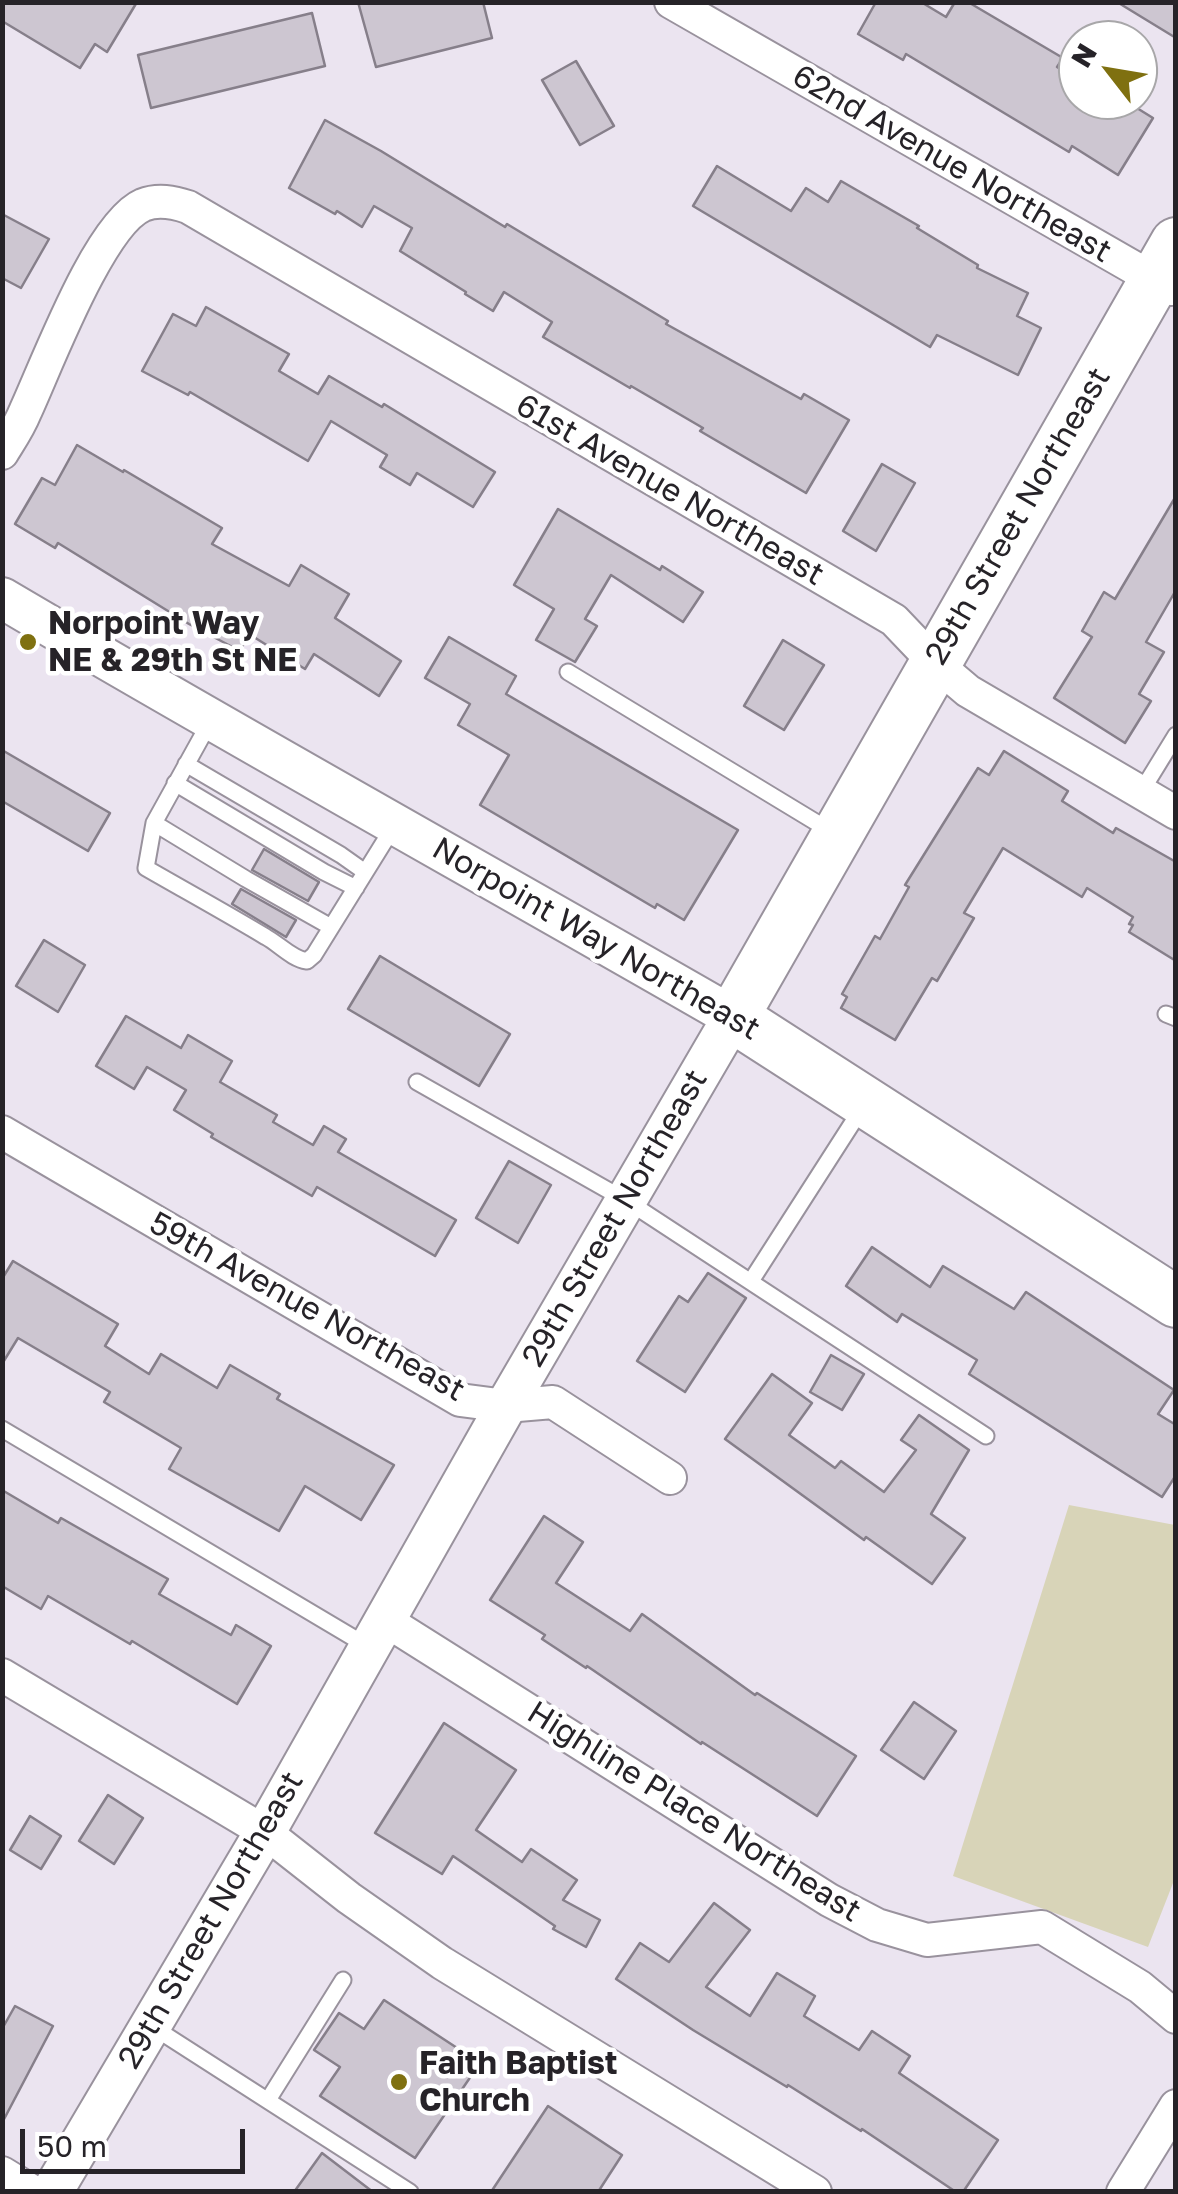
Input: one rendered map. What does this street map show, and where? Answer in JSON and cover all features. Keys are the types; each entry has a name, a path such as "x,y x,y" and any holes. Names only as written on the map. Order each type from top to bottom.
{"main road":[{"name":"29th Street Northeast","path":"733,1016 934,663 1168,271"},
{"name":"Norpoint Way Northeast","path":"733,1016 1176,1302"}],"street":[{"name":"62nd Avenue Northeast","path":"671,2 1168,271"},
{"name":"61st Avenue Northeast","path":"2,453 23,418 79,289 119,223 146,204 170,201 188,207 894,620 934,663 968,690 1176,813"},
{"name":"Norpoint Way Northeast","path":"2,598 733,1016"},
{"name":"29th Street Northeast","path":"52,2192 265,1832 733,1016"},
{"name":"59th Avenue Northeast","path":"2,1132 460,1400 506,1406 553,1402 670,1478"},
{"name":"Highline Place Northeast","path":"377,1633 877,1925 928,1940 1042,1927 1140,1988 1176,2017"},
{"path":"2,1675 265,1832 442,1963 814,2192"},
{"path":"1123,2192 1176,2106"},
{"path":"2,2173 33,2192"}],"lane":[{"path":"568,672 836,834"},
{"path":"211,720 154,823 146,868 281,946 298,960 307,961 314,955 396,823"},
{"path":"1140,792 1176,734"},
{"path":"186,764 365,872"},
{"path":"175,783 356,888"},
{"path":"154,823 332,927"},
{"path":"417,1082 627,1201 986,1436"},
{"path":"751,1281 866,1102"},
{"path":"2,1429 377,1633"},
{"path":"268,2100 343,1980"},
{"path":"150,2025 410,2192"}],"shaded area":[{"path":"1069,1505 1175,1525 1175,1878 1148,1947 953,1876"}],"building":[{"path":"2,2 137,2 107,52 95,44 80,68 2,21"},
{"path":"358,2 483,2 492,38 376,67"},
{"path":"876,2 921,2 946,17 955,2 968,2 1058,55 1058,120 1152,120 1118,175 1072,146 1069,152 906,54 903,60 858,34"},
{"path":"1117,2 1176,2 1176,38 1158,27 1158,20 1146,20"},
{"path":"312,13 325,66 151,108 138,55"},
{"path":"576,61 614,126 580,145 542,80"},
{"path":"325,120 505,227 507,224 668,321 666,324 801,399 804,394 849,420 806,493 700,431 703,428 543,337 552,322 504,292 493,311 400,251 412,228 374,206 362,227 289,188"},
{"path":"717,166 791,211 806,188 828,202 841,181 919,226 978,265 977,268 1028,293 1017,316 1041,328 1018,375 937,335 930,347 693,206"},
{"path":"2,214 49,239 21,288 2,278"},
{"path":"206,307 289,354 279,371 318,394 329,376 382,407 384,404 495,472 473,507 417,473 410,485 380,467 387,455 331,421 308,461 190,392 188,395 142,371 173,314 196,326"},
{"path":"77,445 222,528 212,544 289,586 301,565 349,594 335,618 401,661 379,696 314,654 305,669 249,634 240,651 58,543 55,548 15,524 42,478 55,485"},
{"path":"882,464 915,483 876,551 843,531"},
{"path":"1176,496 1176,590 1146,642 1164,652 1139,694 1151,701 1125,743 1054,698 1092,637 1082,631 1104,592 1115,599"},
{"path":"558,509 703,592 683,622 611,575 585,619 597,626 575,662 536,640 554,609 514,585"},
{"path":"449,637 516,676 506,694 738,830 684,920 657,904 655,908 480,805 509,755 458,725 470,704 425,678"},
{"path":"783,640 824,665 784,730 744,706"},
{"path":"2,750 110,813 88,851 2,801"},
{"path":"1004,751 1068,791 1062,801 1113,833 1116,828 1176,862 1176,961 1129,932 1133,917 1087,888 1082,897 1003,848 964,913 974,918 937,981 932,978 895,1040 841,1008 847,997 842,994 875,936 880,939 909,887 905,885 978,768 989,775"},
{"path":"264,849 319,882 308,901 252,870"},
{"path":"241,889 296,920 286,937 232,904"},
{"path":"44,940 85,965 58,1012 16,986"},
{"path":"380,956 510,1034 479,1086 348,1009"},
{"path":"126,1016 181,1048 188,1035 232,1061 220,1082 277,1115 273,1122 313,1145 324,1126 346,1139 338,1152 456,1220 435,1256 317,1187 312,1196 211,1137 213,1134 174,1110 186,1090 147,1067 134,1089 96,1066"},
{"path":"509,1161 551,1185 518,1243 476,1218"},
{"path":"872,1247 930,1287 943,1266 1014,1309 1026,1292 1174,1390 1158,1414 1176,1425 1176,1475 1162,1497 969,1374 977,1360 902,1314 897,1322 846,1286"},
{"path":"13,1261 118,1324 105,1346 149,1374 161,1354 217,1388 230,1365 280,1394 277,1399 394,1465 361,1520 305,1486 279,1531 169,1469 181,1448 104,1402 110,1392 18,1338 2,1364 2,1279"},
{"path":"708,1273 746,1298 685,1392 637,1361 679,1296 688,1302"},
{"path":"831,1355 864,1374 842,1410 810,1392"},
{"path":"772,1374 812,1403 789,1435 835,1468 841,1461 884,1492 916,1450 901,1440 919,1415 969,1450 931,1514 965,1538 932,1584 725,1439"},
{"path":"2,1490 58,1523 61,1518 168,1579 159,1594 231,1635 236,1625 271,1646 237,1704 48,1596 41,1609 2,1586"},
{"path":"544,1516 583,1542 556,1583 630,1631 642,1614 755,1695 856,1756 817,1816 542,1639 545,1635 490,1600"},
{"path":"914,1702 956,1731 924,1779 881,1750"},
{"path":"444,1723 516,1770 476,1830 522,1862 531,1849 577,1880 563,1900 600,1920 586,1947 553,1929 555,1926 453,1856 442,1874 375,1833"},
{"path":"108,1795 143,1818 114,1864 79,1841"},
{"path":"30,1816 61,1836 41,1869 10,1850"},
{"path":"714,1903 750,1930 706,1987 750,2016 777,1973 815,1996 804,2016 859,2050 872,2031 910,2056 899,2073 998,2140 963,2192 956,2192 862,2129 693,2030 616,1979 640,1943 669,1962"},
{"name":"Faith Baptist Church","path":"384,2000 480,2063 415,2158 320,2096 340,2067 314,2050 339,2013 364,2029"},
{"path":"15,2006 53,2026 2,2123 2,2029"},
{"path":"548,2106 622,2155 598,2192 491,2192"},
{"path":"322,2153 373,2192 294,2192"}],"place":[{"name":"Norpoint Way NE & 29th St NE","path":"28,642"},
{"name":"Faith Baptist Church","path":"399,2082"}]}
